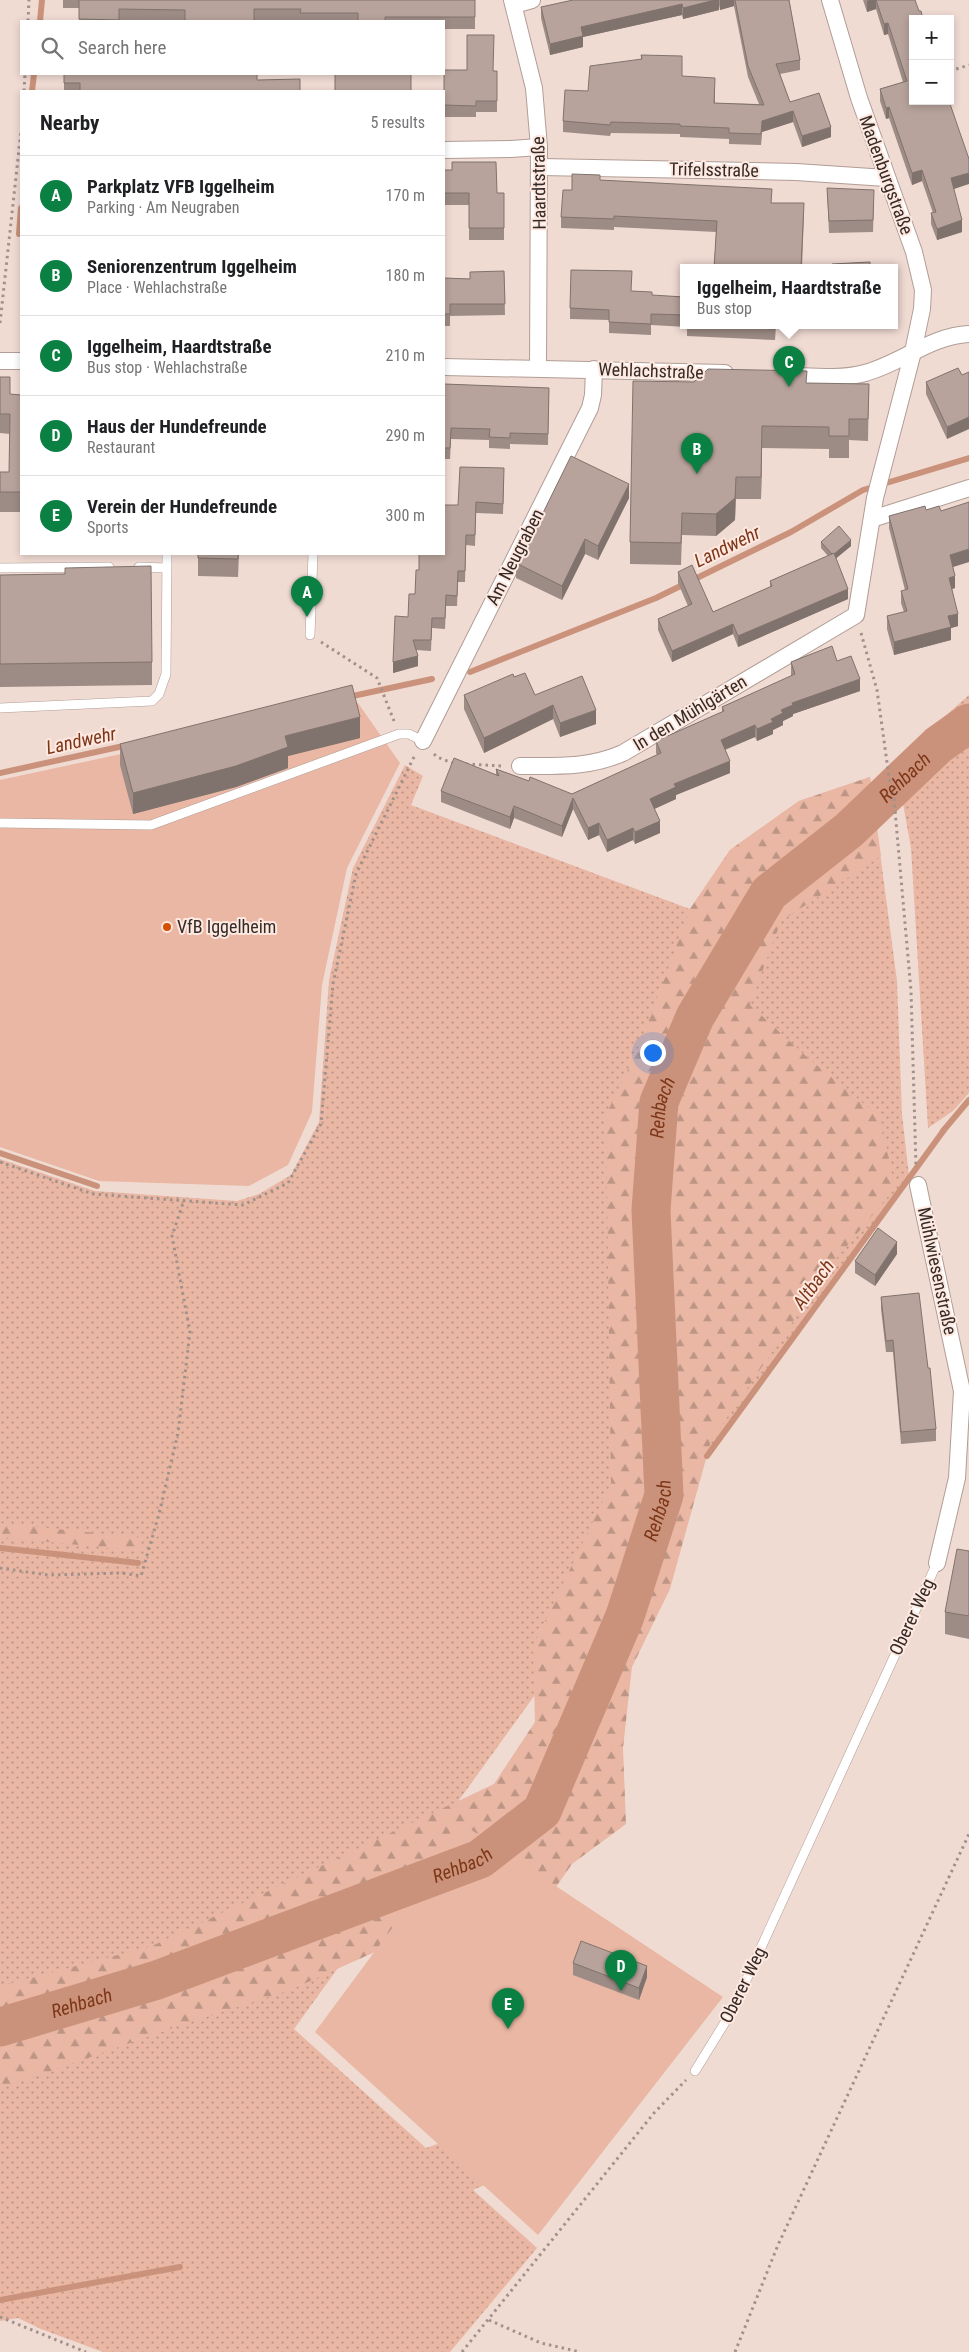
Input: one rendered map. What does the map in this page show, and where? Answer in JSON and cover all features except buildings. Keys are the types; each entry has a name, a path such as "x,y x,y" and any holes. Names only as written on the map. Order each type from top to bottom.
{"street":[{"path":"513,3 532,0"},
{"name":"Madenburgstraße","path":"830,0 859,98 920,275 923,290 922,309 913,352"},
{"name":"Haardtstraße","path":"513,3 534,88 541,166 538,368"},
{"path":"445,150 511,150 539,147"},
{"name":"Trifelsstraße","path":"541,166 796,172 886,178"},
{"path":"768,374 837,376 864,374 884,367 947,337 969,334"},
{"path":"856,615 875,498 913,352"},
{"path":"0,361 20,361"},
{"name":"Wehlachstraße","path":"445,367 594,369 739,374"},
{"name":"Am Neugraben","path":"422,741 590,408 593,395 594,369"},
{"path":"872,519 969,488"},
{"name":"In den Mühlgärten","path":"520,766 583,766 623,753 856,615"},
{"name":"Mühlwiesenstraße","path":"918,1186 966,1390 963,1479 937,1563"}],"lane":[{"path":"0,708 152,701 159,694 166,674 167,555"},
{"path":"310,635 313,555"},
{"path":"0,568 166,568"},
{"path":"0,824 150,825 399,734 409,734 422,741"},
{"name":"Oberer Weg","path":"695,2071 732,2012 937,1563"}],"path":[{"path":"28,20 29,0"},
{"path":"954,70 969,65"},
{"path":"24,90 25,75"},
{"path":"0,324 20,153"},
{"path":"856,615 877,690 889,777 894,799 911,991 915,1158"},
{"path":"310,635 377,678 387,702"},
{"path":"0,1162 93,1194 243,1205 288,1183 321,1124 333,984 356,874 422,741 437,757 452,764 520,766"},
{"path":"0,1568 48,1575 122,1573 141,1576 159,1514 178,1434 190,1332 172,1236 184,1200"},
{"path":"735,2352 778,2245 969,1834"},
{"path":"462,2352 654,2113 695,2071"},
{"path":"0,2317 86,2352"},
{"path":"489,2320 541,2343 580,2352"}],"green space":[{"path":"969,695 969,1093 953,1111 928,1128 911,848 895,760"},
{"name":"VfB Iggelheim","path":"358,703 400,763 347,868 322,985 312,1112 288,1165 249,1186 99,1181 0,1147 0,780"},
{"path":"405,765 423,776 411,805 690,909 730,850 799,801 870,777 897,981 902,1114 909,1176 294,2029 426,2148 464,2135 463,1916 556,1887 579,1941 489,2183 473,2190 537,2248 450,2352 103,2352 41,2329 18,2318 0,2321 0,1159 95,1191 237,1201 259,1194 291,1175 319,1122 329,980 353,868"},
{"path":"870,777 881,856 781,921 750,1005 808,1058 880,1117 895,1188 836,1259 711,1441 670,1589 632,1667 623,1748 626,1824 572,1864 556,1887 433,1926 288,1991 181,2025 0,2089 0,1986 152,1946 494,1784 535,1722 533,1646 611,1484 606,1115 641,1042 690,909 730,850 799,801"},
{"path":"0,1523 143,1538 139,1551 0,1537"},
{"path":"467,1827 723,1997 538,2235 315,2032"}],"waterway":[{"path":"40,20 42,0"},
{"path":"32,90 34,75"},
{"path":"19,234 20,221"},
{"name":"Landwehr","path":"470,672 656,598 791,532 863,490 969,458"},
{"name":"Landwehr","path":"348,697 432,679"},
{"name":"Rehbach","path":"0,2027 157,1980 480,1859 542,1811 625,1616 664,1495 651,1210 659,1102 695,1017 769,893 849,830 938,745 969,723"},
{"name":"Landwehr","path":"0,773 128,745"},
{"name":"Altbach","path":"943,1131 969,1100"},
{"name":"Altbach","path":"707,1456 944,1130"},
{"path":"0,1153 97,1186"},
{"path":"0,1548 138,1563"},
{"path":"0,2300 180,2267"}],"place":[{"name":"Iggelheim, Haardtstraße","path":"789,387"},
{"name":"Seniorenzentrum Iggelheim","path":"697,474"},
{"name":"Parkplatz VFB Iggelheim","path":"307,617"},
{"name":"VfB Iggelheim","path":"167,927"},
{"name":"Haus der Hundefreunde","path":"621,1991"},
{"name":"Verein der Hundefreunde","path":"508,2029"}]}
